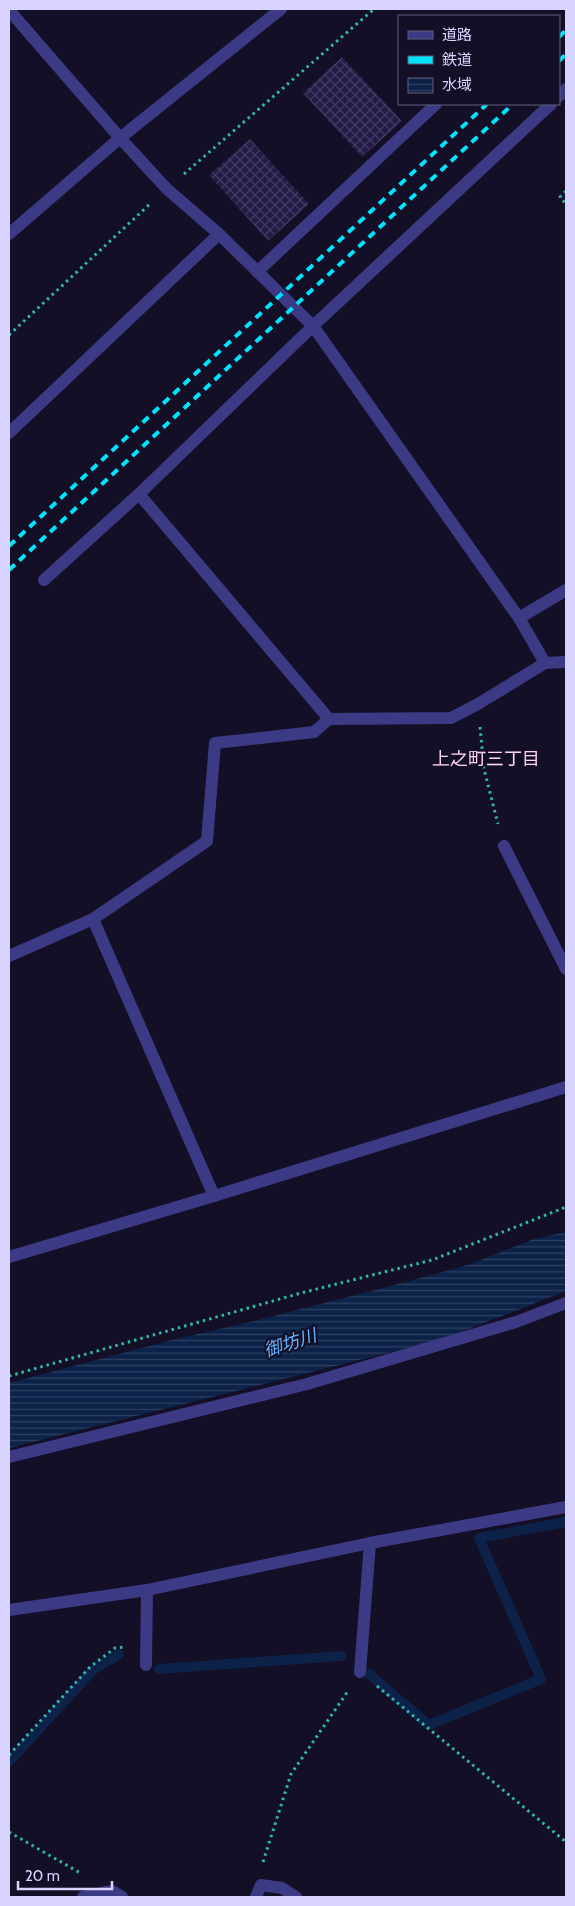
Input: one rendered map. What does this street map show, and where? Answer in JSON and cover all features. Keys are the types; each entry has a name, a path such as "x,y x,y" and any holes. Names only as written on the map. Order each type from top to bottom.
{"street":[{"path":"9,234 120,138 281,9"},
{"path":"9,10 167,189 219,234 313,326 519,618 544,663"},
{"path":"258,272 435,105"},
{"path":"44,580 139,494 313,326 550,105"},
{"path":"9,433 219,234"},
{"path":"139,494 329,719"},
{"path":"519,618 566,590"},
{"path":"9,956 93,919 206,841 215,743 314,732 329,719 451,718 478,704 544,663 566,662"},
{"path":"504,846 566,969"},
{"path":"93,919 214,1196"},
{"path":"9,1257 566,1088"},
{"path":"9,1457 307,1384 516,1322 566,1303"},
{"path":"9,1610 147,1590 370,1544 566,1507"},
{"path":"360,1672 370,1544"},
{"path":"146,1665 147,1590"},
{"path":"256,1897 261,1885 282,1888 296,1897"},
{"path":"83,1897 117,1894"}],"path":[{"path":"9,335 167,189 374,9"},
{"path":"566,191 560,197 566,204"},
{"path":"478,704 484,769 504,846"},
{"path":"9,1376 301,1293 432,1260 566,1207"},
{"path":"9,1755 90,1666 115,1648 146,1645"},
{"path":"261,1885 262,1865 291,1774 360,1672 566,1842"},
{"path":"9,1832 117,1894"}],"water":[{"name":"御坊川","path":"566,1232 566,1291 443,1339 9,1448 9,1383 410,1281 471,1264 534,1239"}],"building":[{"path":"342,57 402,121 362,157 303,93"},
{"path":"250,139 309,204 268,241 209,175"}],"waterway":[{"path":"369,1674 429,1725 541,1679 479,1538 566,1522"},
{"path":"9,1762 93,1670 119,1654"},
{"path":"159,1669 342,1656"}],"railway":[{"path":"560,36 566,30"},
{"path":"560,60 566,54"},
{"path":"9,546 486,105"},
{"path":"9,570 512,105"}],"district":[{"name":"上之町三丁目","path":"486,759"}]}
